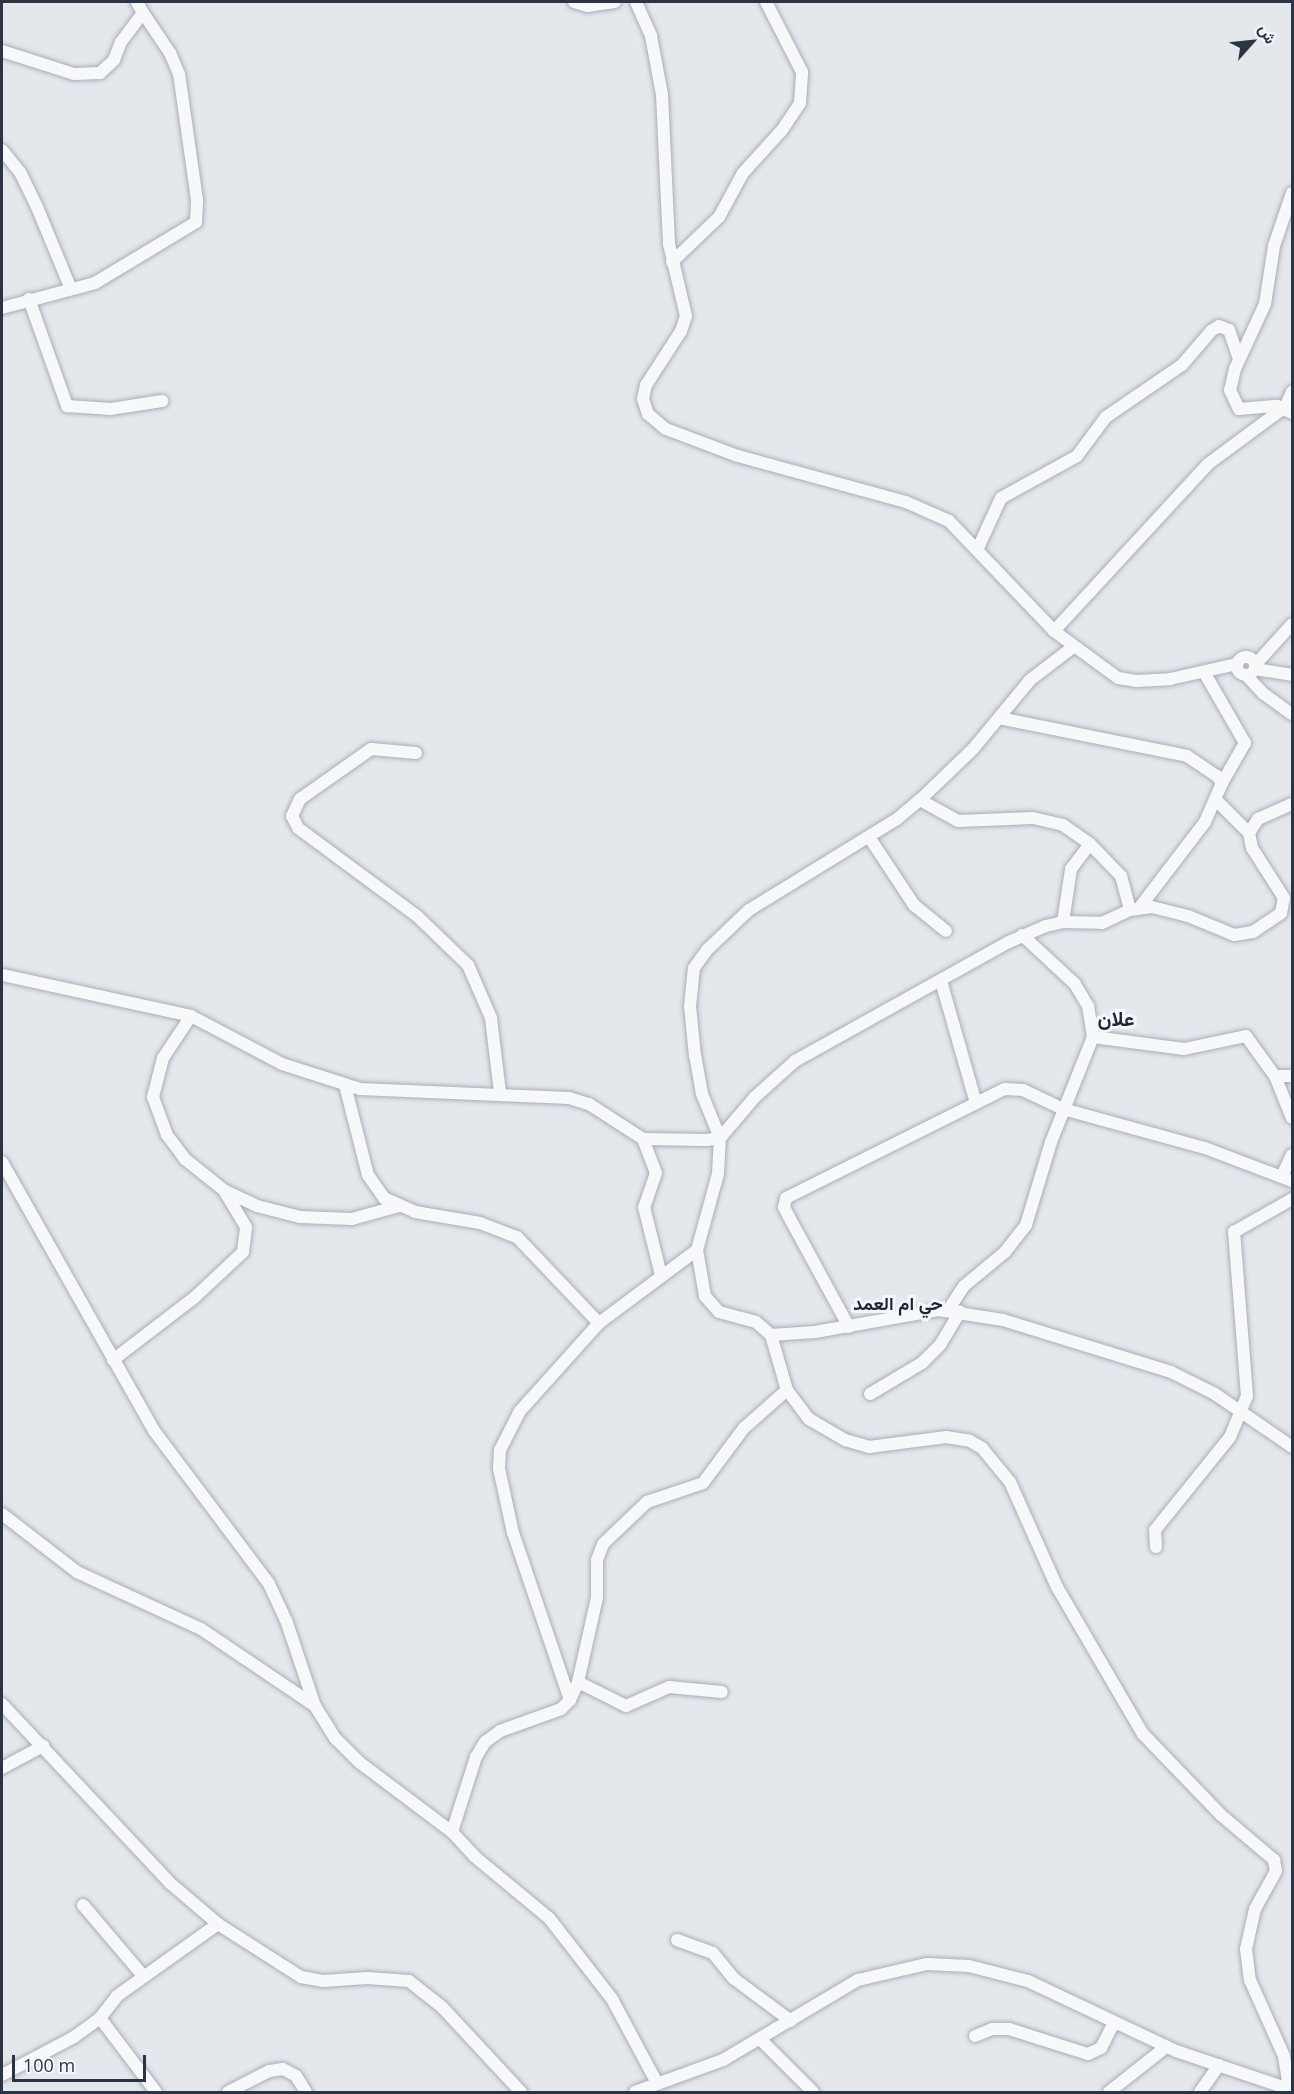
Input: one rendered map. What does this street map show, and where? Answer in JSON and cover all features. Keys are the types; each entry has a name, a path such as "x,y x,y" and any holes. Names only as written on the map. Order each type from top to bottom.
{"street":[{"path":"2,309 29,299 71,289 110,274 187,230 198,217 178,74 170,53 137,2"},
{"path":"574,2 587,6 615,2"},
{"path":"636,2 651,36 662,95 672,262 684,301 686,321 643,393 645,409 654,420 680,435 755,462 923,508 949,521 978,548 1054,631 1073,647 1127,681 1170,679 1248,666 1293,675"},
{"path":"672,262 719,217 748,166 782,130 800,103 802,72 766,2"},
{"path":"2,51 74,74 100,73 114,60 121,42 143,13"},
{"path":"2,150 20,172 38,207 71,289"},
{"path":"1289,410 1245,411 1236,406 1231,384 1239,359 1265,304 1274,246 1293,193"},
{"path":"29,299 67,406 111,409 162,401"},
{"path":"978,548 1001,498 1077,456 1106,417 1182,365 1211,331 1219,326 1229,330 1239,359"},
{"path":"1054,631 1208,464 1289,410 1293,392"},
{"path":"1248,666 1292,625"},
{"path":"1073,647 1030,680 999,718 920,801 869,837 749,910 708,949 694,968 690,1006 696,1065 702,1094 720,1138 718,1174 697,1250 700,1284 711,1305 728,1316 756,1322 771,1335 787,1390 809,1419 844,1440 880,1447 958,1437 982,1448 1010,1482 1057,1587 1143,1734 1221,1815 1274,1860 1276,1872 1255,1909 1246,1949 1250,1980 1284,2056 1291,2090"},
{"path":"1248,666 1264,694 1293,714"},
{"path":"2,975 191,1016 260,1054 345,1086 400,1094 500,1092 578,1100 643,1139 720,1138 755,1097 795,1061 1022,935 1063,922 1102,923 1135,908 1195,837 1217,801 1222,783 1244,748 1245,738 1204,672"},
{"path":"999,718 1187,756 1211,769 1222,783"},
{"path":"416,753 371,748 300,799 292,816 298,828 417,916 468,965 484,993 491,1018 500,1092"},
{"path":"920,801 958,821 1054,820 1090,844 1121,876 1135,908"},
{"path":"1135,908 1169,909 1240,935 1288,910 1280,889 1252,848 1249,833 1217,801"},
{"path":"1249,833 1258,819 1293,804"},
{"path":"869,837 914,905 946,931"},
{"path":"1063,922 1071,868 1090,844"},
{"path":"870,1394 922,1363 940,1344 964,1286 1005,1252 1026,1225 1063,1109 1093,1037 1092,1018 1080,992 1022,935"},
{"path":"941,981 976,1103"},
{"path":"191,1016 162,1058 153,1097 167,1135 185,1159 225,1191 257,1206 324,1220 372,1216 399,1206"},
{"path":"1093,1037 1184,1049 1246,1036 1275,1076 1293,1118"},
{"path":"1275,1076 1293,1076"},
{"path":"345,1086 368,1175 378,1192 399,1206 488,1225 517,1237 599,1323"},
{"path":"849,1327 784,1207 786,1198 976,1103 1012,1088 1063,1109 1205,1148 1287,1179 1293,1155"},
{"path":"643,1139 656,1173 644,1208 661,1275"},
{"path":"2,1162 113,1360 178,1468 269,1584 286,1620 315,1706 350,1755 452,1832 474,1856 525,1896 562,1932 612,1999 657,2083"},
{"path":"113,1360 195,1297 243,1252 246,1227 225,1191"},
{"path":"1156,1547 1155,1530 1230,1437 1243,1411 1247,1369 1233,1237 1243,1224 1293,1199"},
{"path":"570,1700 513,1533 499,1459 507,1433 520,1412 599,1323 697,1250"},
{"path":"771,1335 849,1327 955,1310 1145,1362 1188,1379 1243,1411 1293,1447"},
{"path":"452,1832 476,1757 485,1742 500,1731 561,1709 570,1700 578,1682 597,1599 597,1560 603,1544 647,1502 703,1483 744,1428 787,1390"},
{"path":"2,1514 77,1572 201,1629 315,1706"},
{"path":"578,1682 626,1706 669,1687 722,1692"},
{"path":"2,1704 170,1883 218,1924 301,1977 323,1981 366,1978 409,1981 442,2007 521,2092"},
{"path":"2,1768 43,1746"},
{"path":"83,1905 144,1977"},
{"path":"2,2075 74,2037 100,2018 117,1996 218,1924"},
{"path":"677,1940 713,1953 733,1978 791,2021"},
{"path":"635,2092 709,2066 761,2040 858,1980 927,1964 969,1966 1028,1981 1166,2046 1291,2090"},
{"path":"100,2018 156,2092"},
{"path":"975,2036 992,2030 1008,2029 1088,2054 1101,2048 1114,2022"},
{"path":"761,2040 813,2092"},
{"path":"1109,2092 1166,2046"},
{"path":"1200,2092 1219,2065"},
{"path":"228,2092 269,2070 283,2068 296,2076 306,2092"}],"district":[{"name":"علان","path":"1116,1018"},
{"name":"حي ام العمد","path":"898,1303"}]}
